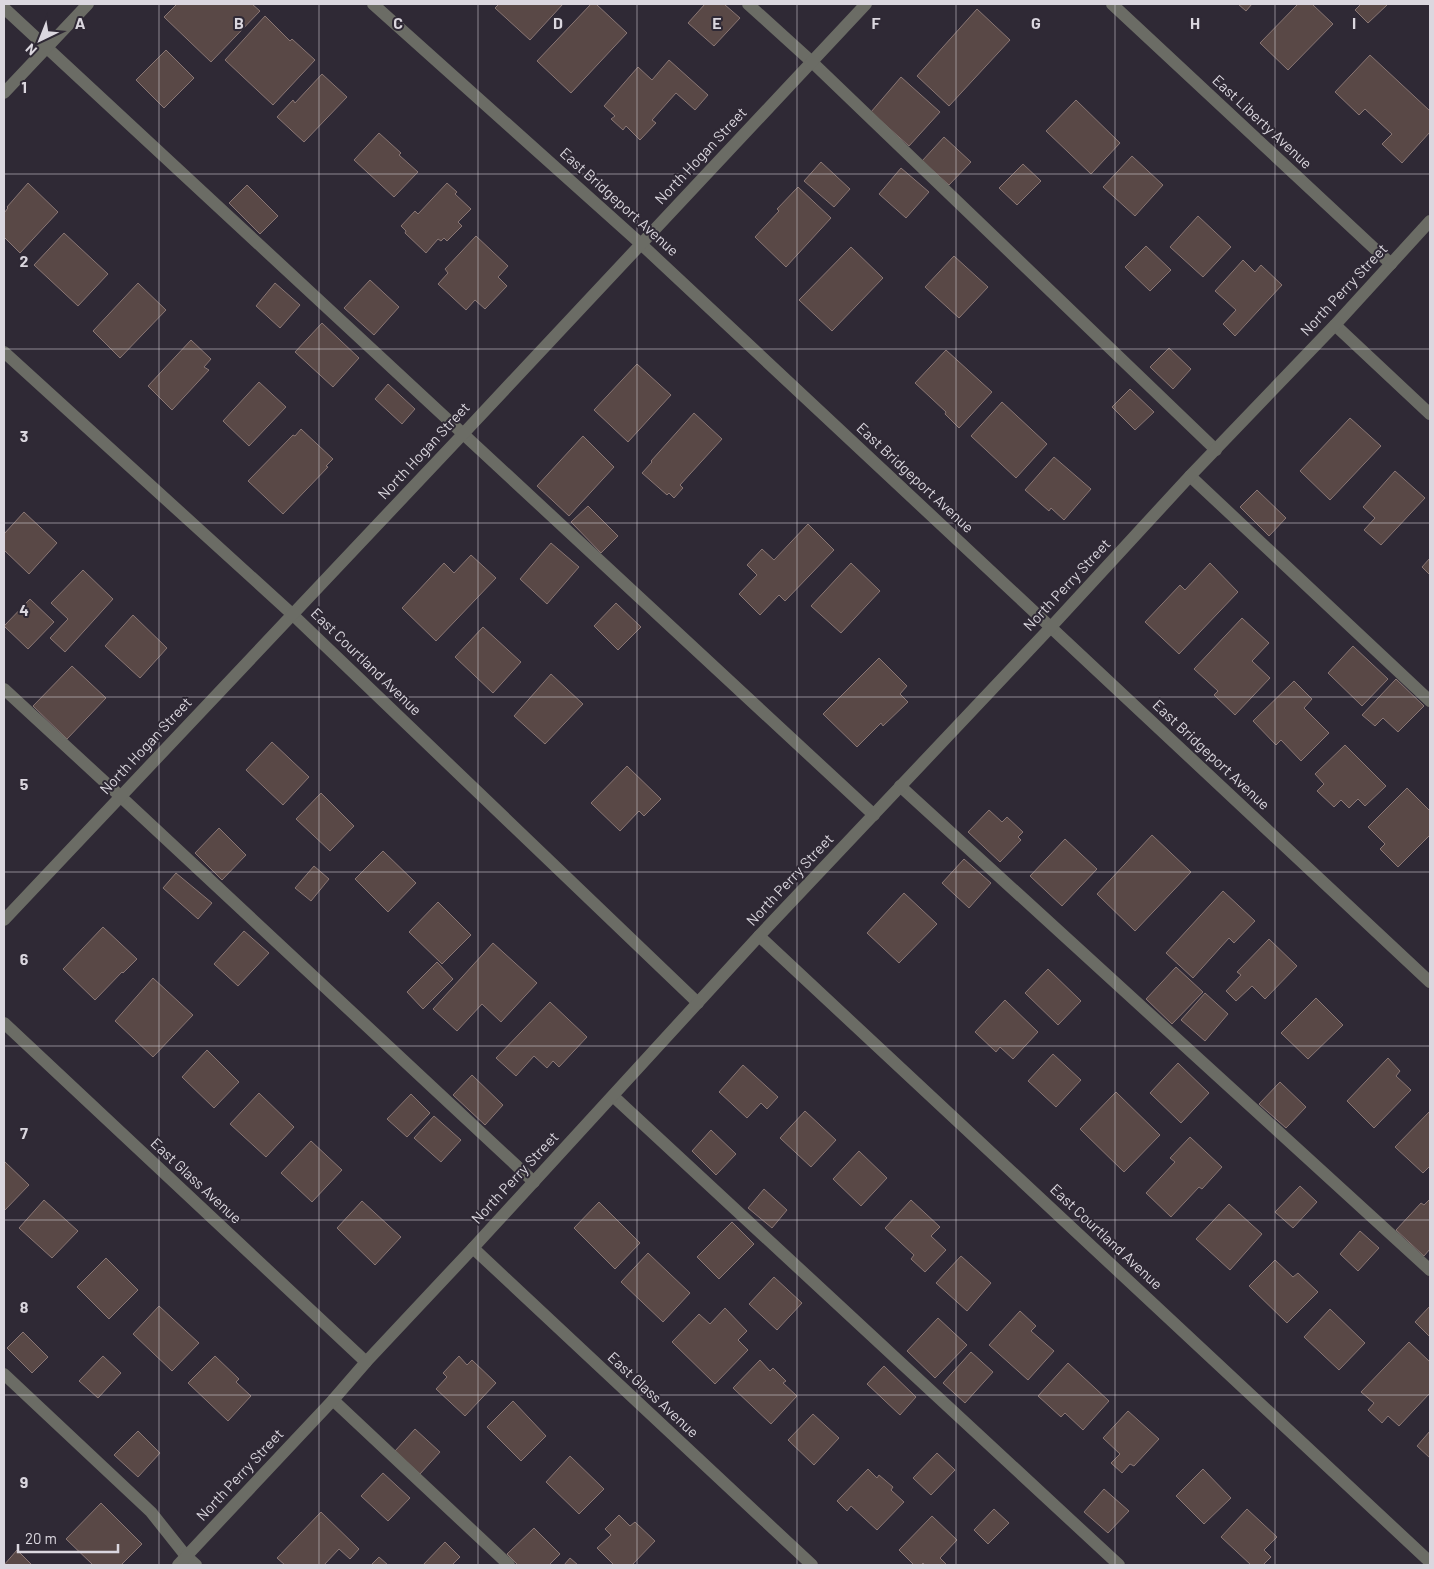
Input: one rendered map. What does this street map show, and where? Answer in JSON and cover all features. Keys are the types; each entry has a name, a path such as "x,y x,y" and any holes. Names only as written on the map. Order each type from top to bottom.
{"street":[{"path":"4,93 88,4"},
{"name":"East Bridgeport Avenue","path":"373,4 642,244 1430,982"},
{"path":"748,4 812,62 1216,450"},
{"name":"North Hogan Street","path":"4,920 866,4"},
{"name":"East Liberty Avenue","path":"1112,4 1391,264"},
{"path":"4,8 874,815"},
{"name":"North Perry Street","path":"182,1561 333,1400 759,936 1430,222"},
{"path":"1335,325 1430,414"},
{"name":"East Courtland Avenue","path":"4,352 292,614 698,1003"},
{"path":"1190,476 1430,701"},
{"path":"4,689 534,1182"},
{"path":"900,786 1430,1270"},
{"name":"East Courtland Avenue","path":"759,936 1430,1562"},
{"name":"East Glass Avenue","path":"4,1023 366,1362"},
{"path":"613,1096 1119,1565"},
{"name":"East Glass Avenue","path":"473,1248 812,1565"},
{"path":"4,1374 151,1512 182,1561 196,1565"},
{"path":"333,1400 509,1565"}],"building":[{"path":"177,4 252,4 260,11 211,62 164,17"},
{"path":"499,4 563,4 530,40 495,8"},
{"path":"591,4 596,4 627,33 571,93 537,61"},
{"path":"705,4 724,4 740,18 714,46 688,23"},
{"path":"1238,4 1252,4 1246,11"},
{"path":"1298,4 1312,4 1333,24 1288,70 1260,43"},
{"path":"1361,4 1388,4 1368,23 1355,10"},
{"path":"977,9 1010,40 949,106 917,76"},
{"path":"265,16 290,41 292,39 315,60 273,105 225,60"},
{"path":"166,50 194,78 164,108 136,80"},
{"path":"1370,55 1430,111 1430,132 1402,163 1382,144 1392,134 1365,109 1359,115 1335,92"},
{"path":"669,60 708,95 695,110 676,93 652,120 656,123 640,140 626,126 623,130 611,119 615,116 604,106 638,67 652,80"},
{"path":"322,74 347,97 304,142 277,117 293,100 295,103"},
{"path":"901,77 940,112 909,146 871,112"},
{"path":"1076,100 1120,143 1091,174 1046,131"},
{"path":"379,133 418,172 394,197 354,160"},
{"path":"944,137 971,162 949,185 922,161"},
{"path":"1132,156 1163,185 1135,216 1103,187"},
{"path":"821,162 850,189 834,207 804,181"},
{"path":"1023,164 1041,181 1017,205 999,188"},
{"path":"901,168 929,192 906,218 879,194"},
{"path":"28,183 58,212 20,253 4,237 4,213"},
{"path":"447,183 457,192 455,194 471,209 458,222 462,226 447,241 444,238 441,241 438,239 426,253 405,233 406,231 401,226 415,211 418,214"},
{"path":"247,185 278,216 260,234 229,203"},
{"path":"798,187 831,218 786,267 755,237 779,211 777,209"},
{"path":"1198,216 1231,247 1203,277 1170,247"},
{"path":"64,233 108,274 78,306 34,265"},
{"path":"476,236 508,266 498,277 507,286 485,309 475,300 466,310 438,284 448,273 445,269"},
{"path":"1146,246 1171,270 1150,291 1125,267"},
{"path":"851,247 883,278 832,331 799,300"},
{"path":"954,256 988,287 959,318 925,287"},
{"path":"1243,260 1255,272 1261,265 1282,285 1235,336 1223,324 1236,310 1215,291"},
{"path":"370,280 399,307 374,335 344,308"},
{"path":"138,283 166,310 120,358 93,331"},
{"path":"275,283 300,305 280,328 256,306"},
{"path":"322,323 359,358 333,387 295,352"},
{"path":"191,340 211,359 204,367 209,370 172,410 148,386"},
{"path":"1169,348 1191,369 1173,389 1150,367"},
{"path":"946,350 992,392 959,428 945,414 946,412 915,383"},
{"path":"637,364 671,395 628,442 594,410"},
{"path":"259,382 286,407 249,446 223,421"},
{"path":"388,384 415,409 402,424 375,399"},
{"path":"1130,389 1154,412 1135,430 1112,407"},
{"path":"1002,402 1047,444 1016,478 971,436"},
{"path":"694,413 722,439 680,485 683,488 674,498 669,493 667,495 642,473"},
{"path":"1350,418 1381,446 1330,500 1300,471"},
{"path":"301,429 333,459 326,466 328,467 283,514 248,481"},
{"path":"583,436 614,467 569,516 537,486"},
{"path":"1054,457 1091,489 1064,520 1051,508 1049,511 1025,490"},
{"path":"1395,471 1425,498 1381,545 1364,530 1375,518 1363,507"},
{"path":"1257,490 1286,518 1269,536 1240,507"},
{"path":"588,506 618,536 601,553 571,522"},
{"path":"24,512 57,543 29,574 4,550 4,534"},
{"path":"808,524 834,550 785,601 779,595 760,615 739,594 757,575 747,565 762,549 774,560"},
{"path":"551,543 579,567 547,604 520,579"},
{"path":"471,555 496,578 436,641 402,608 444,563 454,573"},
{"path":"1430,558 1430,575 1422,567"},
{"path":"851,563 880,591 841,633 811,606"},
{"path":"1210,563 1238,592 1179,654 1145,622 1180,585 1185,590"},
{"path":"83,570 113,599 65,652 50,638 68,619 51,603"},
{"path":"30,599 54,622 28,649 4,626"},
{"path":"616,603 641,627 618,650 594,626"},
{"path":"133,615 167,648 140,678 105,646"},
{"path":"1242,618 1269,643 1252,661 1270,678 1235,715 1214,695 1218,691 1194,669"},
{"path":"483,627 521,662 493,693 455,657"},
{"path":"1353,646 1388,679 1362,706 1328,673"},
{"path":"879,658 907,686 900,694 908,702 883,726 881,723 857,747 823,714"},
{"path":"72,666 106,698 67,739 33,706"},
{"path":"551,674 583,704 545,744 514,716"},
{"path":"1396,679 1424,706 1398,732 1383,718 1375,726 1362,715"},
{"path":"1294,681 1312,699 1304,708 1329,733 1301,761 1281,740 1276,745 1253,721"},
{"path":"272,742 309,777 283,805 246,770"},
{"path":"1345,745 1386,786 1365,806 1358,799 1349,808 1341,800 1334,807 1317,791 1324,784 1315,774"},
{"path":"627,766 661,799 644,816 639,811 620,831 591,803"},
{"path":"1407,788 1430,811 1430,835 1398,867 1380,849 1385,844 1368,827"},
{"path":"321,793 354,826 330,851 296,819"},
{"path":"989,810 1002,822 1007,817 1023,832 1018,837 1021,840 1000,862 968,832"},
{"path":"219,828 246,855 222,880 195,853"},
{"path":"1152,835 1191,872 1135,931 1097,894"},
{"path":"1065,839 1097,869 1062,906 1030,876"},
{"path":"383,851 416,883 388,912 355,879"},
{"path":"964,859 991,883 969,908 942,883"},
{"path":"314,866 329,879 311,901 295,888"},
{"path":"176,873 212,903 198,919 163,888"},
{"path":"1223,891 1255,921 1234,943 1229,938 1193,978 1166,953"},
{"path":"904,893 937,924 899,963 867,933"},
{"path":"438,902 471,935 442,964 409,932"},
{"path":"103,927 137,959 95,1000 63,969"},
{"path":"244,931 269,953 238,986 214,964"},
{"path":"1269,939 1297,966 1265,999 1252,986 1236,1001 1226,991 1241,975 1237,972"},
{"path":"493,943 537,983 501,1022 482,1004 457,1031 433,1009"},
{"path":"437,962 453,979 423,1009 407,992"},
{"path":"1176,967 1203,992 1172,1024 1146,999"},
{"path":"1048,969 1081,1001 1058,1025 1025,993"},
{"path":"153,978 193,1015 153,1057 115,1021"},
{"path":"1205,993 1228,1014 1205,1041 1181,1020"},
{"path":"1316,998 1343,1025 1308,1059 1281,1033"},
{"path":"1005,1000 1038,1032 1013,1059 1000,1047 996,1052 975,1032"},
{"path":"550,1002 587,1037 559,1067 553,1061 547,1068 534,1056 516,1076 496,1058"},
{"path":"207,1050 239,1082 214,1108 182,1077"},
{"path":"1053,1054 1081,1080 1056,1107 1028,1081"},
{"path":"1388,1058 1400,1071 1396,1076 1411,1090 1374,1128 1347,1101"},
{"path":"1178,1063 1209,1093 1181,1123 1150,1093"},
{"path":"743,1065 778,1097 767,1109 761,1103 747,1118 719,1092"},
{"path":"472,1075 503,1105 485,1125 453,1095"},
{"path":"1280,1082 1306,1107 1286,1128 1259,1104"},
{"path":"1116,1092 1160,1135 1124,1172 1080,1129"},
{"path":"259,1093 294,1127 266,1157 230,1124"},
{"path":"411,1094 430,1113 407,1137 387,1119"},
{"path":"805,1111 836,1140 811,1167 780,1138"},
{"path":"1430,1111 1430,1166 1423,1173 1395,1147"},
{"path":"434,1116 461,1140 441,1162 414,1138"},
{"path":"711,1130 736,1154 716,1175 692,1151"},
{"path":"1190,1137 1222,1167 1202,1189 1199,1187 1171,1217 1146,1193 1175,1162 1170,1158"},
{"path":"311,1141 342,1170 312,1202 281,1173"},
{"path":"859,1151 887,1178 861,1206 833,1179"},
{"path":"4,1161 29,1185 4,1211"},
{"path":"1300,1186 1317,1202 1293,1228 1275,1212"},
{"path":"764,1189 787,1210 772,1228 748,1208"},
{"path":"1430,1199 1430,1249 1424,1256 1396,1230 1421,1203 1424,1205"},
{"path":"44,1200 78,1231 52,1258 19,1228"},
{"path":"911,1200 940,1227 931,1236 946,1250 925,1272 911,1259 914,1255 885,1228"},
{"path":"362,1201 401,1237 375,1265 337,1228"},
{"path":"599,1202 640,1243 615,1269 574,1228"},
{"path":"1229,1204 1262,1234 1230,1270 1196,1239"},
{"path":"732,1222 754,1244 719,1279 697,1257"},
{"path":"1360,1231 1379,1248 1358,1271 1340,1254"},
{"path":"648,1253 690,1293 663,1322 621,1282"},
{"path":"961,1256 991,1283 967,1311 936,1283"},
{"path":"106,1258 138,1290 109,1319 77,1287"},
{"path":"1275,1260 1293,1277 1298,1273 1318,1292 1287,1323 1249,1286"},
{"path":"774,1277 802,1303 777,1330 749,1304"},
{"path":"159,1306 199,1343 172,1371 133,1334"},
{"path":"1430,1306 1430,1337 1415,1322"},
{"path":"725,1308 747,1331 738,1340 748,1350 715,1384 672,1342 699,1314 710,1324"},
{"path":"1330,1309 1365,1343 1339,1370 1304,1337"},
{"path":"1020,1311 1036,1326 1031,1331 1054,1351 1028,1380 989,1345"},
{"path":"938,1318 967,1345 935,1378 907,1351"},
{"path":"23,1332 48,1357 32,1373 7,1348"},
{"path":"1409,1342 1430,1362 1430,1393 1399,1426 1388,1416 1382,1423 1368,1410 1374,1403 1361,1392"},
{"path":"971,1352 993,1372 965,1403 943,1383"},
{"path":"103,1356 121,1373 98,1398 79,1381"},
{"path":"215,1356 239,1379 236,1382 251,1396 228,1421 188,1383"},
{"path":"459,1356 467,1365 472,1360 496,1383 465,1416 436,1389 447,1377 443,1373"},
{"path":"760,1360 770,1371 773,1368 786,1381 783,1383 797,1396 771,1424 733,1388"},
{"path":"1068,1363 1109,1401 1083,1430 1065,1413 1061,1417 1038,1396"},
{"path":"884,1366 916,1397 900,1415 867,1384"},
{"path":"513,1401 546,1436 521,1461 487,1427"},
{"path":"1128,1411 1159,1439 1134,1466 1130,1464 1122,1473 1111,1463 1120,1454 1103,1438"},
{"path":"813,1414 839,1438 814,1465 788,1440"},
{"path":"415,1429 440,1452 420,1474 395,1451"},
{"path":"138,1431 160,1453 138,1477 114,1455"},
{"path":"1430,1431 1430,1458 1417,1446"},
{"path":"937,1453 955,1470 931,1495 913,1478"},
{"path":"570,1456 604,1489 579,1514 546,1482"},
{"path":"868,1469 877,1478 879,1475 893,1487 891,1490 904,1502 877,1530 851,1506 847,1511 837,1501"},
{"path":"1203,1469 1231,1498 1204,1524 1176,1496"},
{"path":"383,1473 410,1498 388,1521 361,1496"},
{"path":"1104,1489 1129,1511 1108,1533 1084,1512"},
{"path":"101,1503 142,1544 121,1565 93,1565 66,1539"},
{"path":"994,1509 1009,1523 988,1544 974,1530"},
{"path":"1247,1509 1277,1537 1264,1550 1271,1557 1263,1565 1251,1565 1221,1537"},
{"path":"321,1512 359,1549 350,1559 339,1549 324,1565 285,1565 277,1558"},
{"path":"619,1515 630,1526 635,1522 655,1541 632,1565 614,1565 597,1548 611,1535 605,1529"},
{"path":"932,1516 957,1540 940,1558 946,1564 925,1565 923,1563 921,1565 914,1565 899,1550"},
{"path":"534,1528 560,1554 549,1565 518,1565 507,1554"},
{"path":"445,1542 460,1557 452,1565 423,1565"},
{"path":"17,1550 32,1565 4,1565"},
{"path":"379,1557 388,1565 371,1565"},
{"path":"570,1558 578,1565 564,1565"}]}
